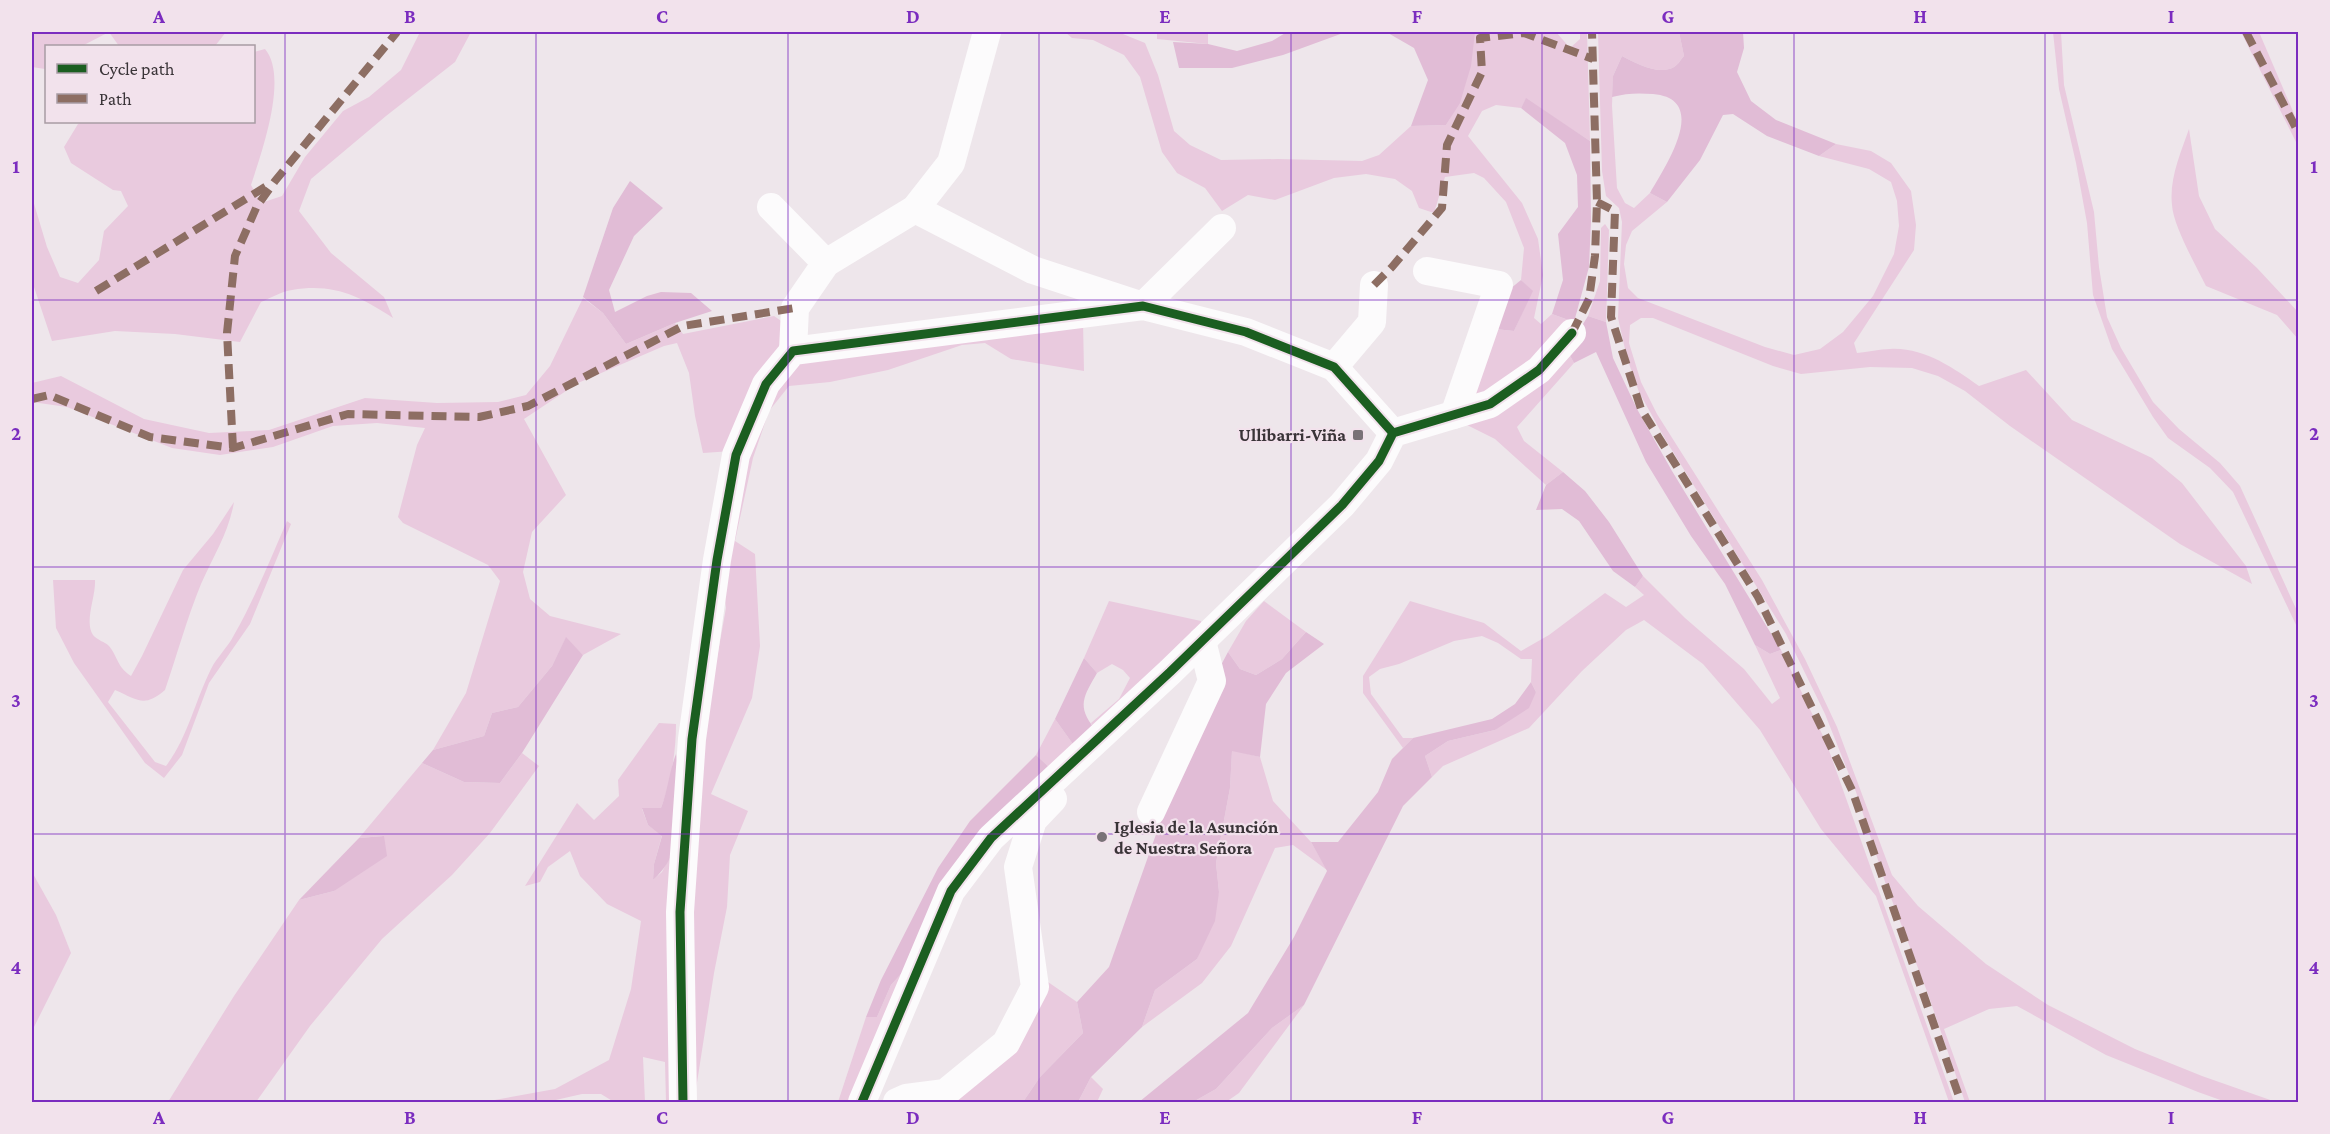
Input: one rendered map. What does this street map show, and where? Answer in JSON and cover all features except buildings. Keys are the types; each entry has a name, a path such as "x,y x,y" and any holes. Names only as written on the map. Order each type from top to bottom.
{"street":[{"path":"683,1102 680,912 692,739 717,560 736,454 766,384 793,351 795,308 826,262 915,209 951,163 987,32"},
{"path":"771,207 826,262"},
{"path":"915,209 1033,270 1143,306 1246,333 1334,367 1393,433"},
{"path":"793,351 1143,306 1222,228"},
{"path":"1427,271 1499,285 1454,415"},
{"path":"1334,367 1372,322 1374,285"},
{"path":"862,1102 951,891 991,838 1202,642 1342,505 1379,460 1393,433 1490,404 1539,370 1572,333"},
{"path":"1150,812 1212,681 1202,642"},
{"path":"897,1102 906,1098 945,1093 1006,1043 1035,987 1018,867 1033,820 1170,672"}],"shaded area":[{"path":"32,32 109,32 84,45 45,45 45,69 32,67"},
{"path":"109,32 226,32 216,45 118,45"},
{"path":"420,32 471,32 455,62 311,179 299,211 331,253 384,297 393,318 369,303 346,293 307,288 284,292 261,302 240,342 175,334 115,331 52,341 32,281 32,197 47,247 60,277 78,283 99,260 104,231 128,206 121,191 113,190 71,163 64,147 78,124 255,123 255,52 265,49 272,62 274,96 266,136 251,185 261,203 282,196 305,157 343,111 369,97 401,70"},
{"path":"1065,32 1118,32 1145,43 1158,75 1174,131 1190,145 1221,160 1362,161 1379,155 1411,126 1446,125 1463,91 1471,58 1474,32 1556,32 1570,48 1580,39 1580,32 1587,32 1590,141 1526,99 1521,108 1496,105 1482,111 1468,136 1522,203 1538,239 1543,275 1534,318 1541,324 1552,314 1574,322 1559,343 1470,403 1495,329 1514,331 1532,291 1521,280 1524,248 1506,202 1484,178 1474,173 1445,177 1434,213 1419,208 1412,191 1395,179 1366,174 1334,178 1275,200 1248,195 1222,211 1205,188 1177,173 1162,152 1140,77 1124,55 1093,40 1072,38"},
{"path":"1157,32 1208,32 1208,44 1157,39"},
{"path":"1287,32 1346,32 1283,55 1232,68 1179,68 1173,42 1208,44 1237,51 1272,41"},
{"path":"1346,32 1475,32 1471,66 1460,103 1446,125 1411,126 1428,80 1414,48 1388,33"},
{"path":"1598,32 1679,32 1684,56 1674,67 1661,70 1647,67 1622,56 1613,76 1612,106 1617,188 1625,203 1634,208 1650,193 1667,202 1632,231 1626,245 1624,264 1628,288 1638,298 1765,347 1794,355 1820,349 1843,332 1873,296 1894,254 1899,226 1897,201 1891,182 1869,169 1819,156 1836,144 1871,151 1891,163 1911,191 1916,225 1914,250 1854,343 1857,353 1882,349 1915,351 1938,360 1979,386 2026,370 2072,420 2152,458 2182,483 2246,566 2252,584 2180,544 2010,426 1965,391 1938,376 1912,368 1870,367 1801,374 1773,366 1653,318 1641,318 1630,325 1629,343 1641,382 1657,414 1762,580 1805,659 1837,727 1892,875 1918,906 1986,964 2048,1005 2135,1049 2276,1102 2226,1102 2198,1092 2106,1055 2017,1006 1989,1009 1944,1029 1970,1102 1965,1102 1928,994 1886,885 1856,792 1825,714 1786,634 1665,439 1639,392 1627,358 1618,318 1622,222 1619,208 1606,196 1602,171"},
{"path":"1679,32 1743,32 1744,48 1737,72 1751,101 1776,120 1836,144 1819,156 1767,136 1733,114 1723,115 1700,160 1667,202 1650,193 1673,152 1679,136 1681,121 1679,108 1670,99 1653,94 1612,97 1613,76 1622,56 1654,69 1668,69 1675,66 1684,56"},
{"path":"2053,32 2061,32 2064,85 2094,212 2107,317 2121,348 2153,402 2179,429 2220,463 2240,486 2298,613 2298,629 2233,492 2210,468 2168,438 2112,349 2093,295 2087,223 2059,89"},
{"path":"2241,32 2259,32 2298,123 2298,146"},
{"path":"1526,98 1590,141 1589,267 1574,322 1552,314 1563,280 1558,234 1578,207 1577,175 1565,143 1521,108"},
{"path":"2189,129 2199,196 2215,229 2257,268 2298,312 2298,339 2277,315 2206,286 2181,234 2172,205 2174,176"},
{"path":"630,181 663,208 634,236 609,290 615,312 647,296 661,292 691,293 712,311 675,323 626,344 603,313 583,297 613,208"},
{"path":"1605,224 1609,230 1606,322 1588,316 1600,281 1601,228"},
{"path":"1521,280 1533,291 1514,331 1495,329 1510,289"},
{"path":"583,298 603,313 626,344 675,323 683,334 774,316 787,325 783,343 732,451 703,453 689,373 677,343 664,346 578,383 524,419 566,495 532,532 523,572 530,599 550,616 621,634 583,655 566,638 552,666 518,707 492,713 484,736 433,750 466,693 500,581 488,565 403,523 398,517 417,445 425,428 377,423 333,426 273,447 220,455 172,448 67,407 32,402 32,383 61,376 144,419 209,433 269,430 365,398 437,403 498,402 526,395 550,366"},
{"path":"1588,316 1606,322 1613,358 1637,409 1781,650 1770,654 1755,645 1725,584 1691,536 1646,462 1596,352 1574,363 1567,350"},
{"path":"1083,321 1084,371 1011,359 985,343 962,345 888,370 830,382 789,386 769,411 753,458 735,541 755,554 760,646 752,698 711,794 748,811 730,855 727,907 714,973 694,1102 691,821 696,775 726,608 723,581 744,458 775,382 799,360"},
{"path":"1567,350 1574,363 1517,427 1524,441 1563,472 1546,485 1495,439 1455,419"},
{"path":"1563,472 1585,491 1609,522 1643,576 1635,587 1613,571 1579,521 1562,509 1536,510 1546,485"},
{"path":"234,502 225,534 196,597 165,690 146,701 115,690 108,702 155,762 166,766 186,731 211,669 232,639 249,607 287,521 291,524 250,624 209,683 182,755 164,778 145,763 74,663 56,628 53,580 95,580 90,616 93,635 109,646 120,665 131,676 183,570 213,534"},
{"path":"1643,576 1685,618 1744,669 1772,704 1780,698 1755,645 1770,654 1781,650 1826,742 1954,1102 1949,1102 1876,896 1821,829 1760,730 1703,664 1644,620 1626,630 1582,671 1529,728 1443,766 1432,777 1425,756 1448,741 1495,730 1536,692 1531,682 1532,659 1521,659 1498,643 1482,636 1454,641 1399,664 1380,669 1369,677 1371,694 1403,738 1413,738 1403,748 1363,693 1363,676 1410,601 1484,623 1521,651 1549,635 1605,593 1626,607 1644,595 1635,587"},
{"path":"1109,601 1201,621 1201,631 1095,729 1091,723 1119,699 1130,678 1123,670 1112,664 1097,673 1084,658"},
{"path":"1264,601 1306,632 1282,659 1256,675 1240,669 1228,652 1246,621"},
{"path":"1306,632 1324,644 1286,673 1266,704 1260,757 1232,751 1230,788 1216,863 1219,892 1215,921 1197,959 1155,990 1142,1027 1091,1077 1078,1102 1023,1102 1040,1077 1083,1033 1077,1002 1109,967 1160,823 1220,667 1228,652 1240,669 1256,675 1282,659"},
{"path":"566,637 583,655 522,753 500,783 464,782 422,763 433,750 484,736 492,713 518,707 552,666"},
{"path":"1084,658 1097,673 1084,701 1085,714 1095,729 1075,747 1055,719"},
{"path":"1531,682 1536,692 1529,708 1495,730 1448,741 1425,756 1432,777 1403,806 1304,1005 1272,1028 1216,1089 1193,1102 1139,1102 1248,1013 1294,937 1327,871 1311,842 1338,842 1378,792 1392,759 1413,738 1492,719 1515,704"},
{"path":"1055,719 1075,747 1051,769 1036,755"},
{"path":"659,723 676,724 670,778 661,808 642,809 648,825 662,835 654,864 653,880 662,872 676,844 676,1102 666,1102 665,1062 643,1057 645,1102 614,1102 601,1094 582,1094 547,1102 483,1102 555,1089 609,1060 631,989 641,921 607,904 580,876 570,851 548,867 540,882 525,886 577,803 594,820 619,796 618,780"},
{"path":"1232,750 1260,757 1273,801 1311,842 1327,870 1293,845 1275,848 1231,946 1202,983 1142,1027 1155,990 1197,959 1219,892 1216,863 1230,788"},
{"path":"522,753 539,766 490,833 452,875 382,939 310,1026 256,1102 168,1102 234,996 299,900 334,891 383,836 359,838 422,763 464,782 500,783"},
{"path":"676,754 681,804 677,838 664,868 653,880 654,864 662,836 648,825 642,808 661,808"},
{"path":"1036,755 1051,769 910,964 891,985 877,1017 866,1017 881,980 938,868 970,821"},
{"path":"384,836 387,856 334,891 299,900 359,838"},
{"path":"32,872 56,915 71,953 32,1031"},
{"path":"910,964 856,1102 838,1102 866,1017 877,1017 891,985"},
{"path":"1048,982 1077,1002 1083,1033 1040,1077 1023,1102 918,1102 955,1089"},
{"path":"1304,1005 1239,1093 1226,1102 1193,1102 1216,1089 1272,1028"},
{"path":"1091,1077 1103,1089 1097,1102 1078,1102"}],"marked path":[{"path":"233,448 227,333 235,256 257,206 275,181 397,32"},
{"path":"1572,333 1589,299 1595,256 1597,202 1592,32"},
{"path":"2246,32 2298,132"},
{"path":"1374,285 1442,208 1447,145 1482,72 1480,38 1524,33 1593,59"},
{"path":"96,291 270,184"},
{"path":"1597,202 1615,211 1611,317 1641,409 1758,597 1852,790 1961,1102"},
{"path":"32,399 49,395 150,437 233,448 348,414 479,417 528,406 683,326 795,308"}],"cycle path":[{"path":"683,1102 680,912 692,739 717,560 736,455 766,384 793,351 1143,306 1246,332 1334,367 1393,433"},
{"path":"862,1102 951,891 991,838 1170,672 1342,505 1379,461 1393,433 1490,404 1539,370 1572,333"}],"place":[{"name":"Ullibarri-Viña","path":"1358,435"},
{"name":"Iglesia de la Asunción de Nuestra Señora","path":"1102,837"}]}
